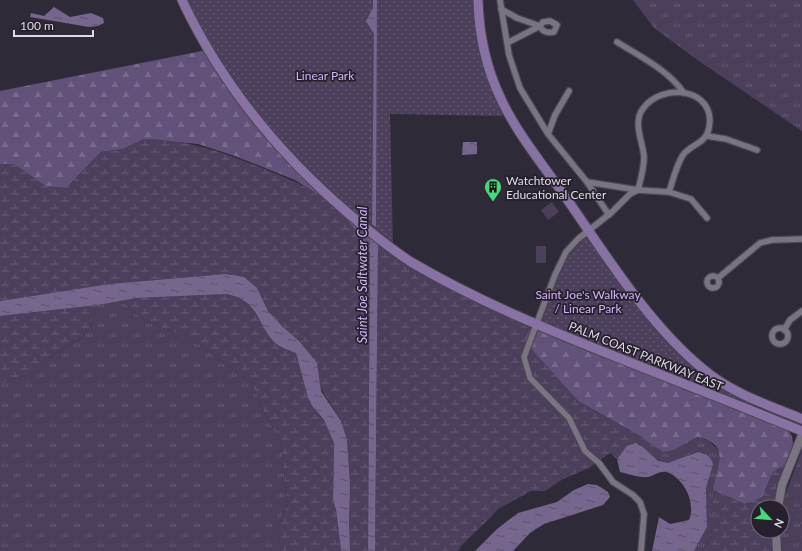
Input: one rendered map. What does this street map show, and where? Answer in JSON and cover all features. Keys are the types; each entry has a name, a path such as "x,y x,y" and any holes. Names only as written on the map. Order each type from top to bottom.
{"main road":[{"name":"PALM COAST PARKWAY EAST","path":"182,0 194,24 240,98 272,138 320,189 381,240 411,261 481,300 536,325 802,431"},
{"path":"478,0 479,22 486,58 502,101 589,230 655,322 678,347 703,370 742,393 802,419"}],"street":[{"path":"500,0 507,43 520,88 548,134 587,182 609,215"},
{"path":"501,9 517,18 540,26 507,43"},
{"path":"617,42 666,73 675,81 684,93"},
{"path":"548,134 554,115 569,91"},
{"path":"638,190 644,161 639,128 640,113 646,105 658,95 684,93 699,98 706,108 710,123 707,136 684,154 669,192"},
{"path":"707,136 726,139 757,150"},
{"path":"587,182 638,190 669,192 691,199 707,218"},
{"path":"638,190 630,194 609,215 573,244 564,256 524,356 528,373 534,382 569,418 585,451 599,463 616,485 633,495 640,502 644,514 641,551"},
{"path":"718,278 760,243 772,240 802,239"},
{"path":"784,330 790,320 802,311"},
{"path":"779,499 782,485 802,435"},
{"path":"776,539 777,551"}],"green space":[{"name":"Linear Park","path":"187,0 474,0 476,31 482,60 503,116 390,114 393,245 334,197 291,154 233,80 201,27"},
{"path":"633,0 802,0 802,131 699,61 654,28"},
{"path":"207,50 238,99 370,235 370,253 338,210 314,192 295,180 235,156 198,144 144,139 123,149 101,152 66,188 45,186 14,164 0,164 0,91"},
{"path":"144,139 192,144 220,152 304,186 331,203 344,216 370,253 368,551 350,551 341,421 283,327 268,311 257,288 225,274 109,284 0,301 0,164 14,164 45,186 66,188 101,152 123,149"},
{"path":"552,202 559,212 548,220 541,210"},
{"name":"Saint Joe's Walkway / Linear Park","path":"588,234 637,306 665,339 698,369 718,383 755,403 754,406 540,323 568,253"},
{"path":"378,243 394,257 530,328 524,341 578,401 644,438 639,444 626,448 617,459 610,453 589,468 563,479 545,491 531,491 498,509 462,545 458,551 375,551"},
{"path":"536,246 546,246 546,263 536,263"},
{"path":"227,294 237,297 251,307 276,344 296,353 308,398 324,420 334,443 333,501 336,508 341,551 281,551 278,533 281,518 287,504 281,441 264,413 252,383 193,340 143,320 122,301 137,298"},
{"path":"122,301 143,320 193,340 252,383 264,413 281,441 287,504 281,518 278,533 281,551 0,551 0,384 25,375 40,366 55,353 81,339 89,329 98,305"},
{"path":"98,305 89,329 81,339 55,353 40,366 25,375 0,384 0,316"},
{"path":"530,328 558,337 787,429 792,436 793,444 785,465 773,472 762,497 759,499 750,499 750,503 744,504 713,490 720,458 719,451 715,445 708,440 697,437 674,450 663,452 635,433 578,401 524,341"},
{"path":"697,437 709,441 718,450 721,456 720,467 713,490 713,511 720,522 712,532 705,551 694,551 707,527 706,488 712,461 698,452 673,462 663,463 658,461 639,444 644,438 663,452 674,450"},
{"path":"802,450 802,551 782,551 781,539 790,539 790,499 784,499"},
{"path":"785,465 775,499 759,499 762,497 773,472"},
{"path":"713,490 744,504 750,503 750,539 772,539 773,551 705,551 712,532 720,522 713,511"},
{"path":"802,501 802,551 797,551 801,526 796,512"}],"water":[{"path":"373,0 377,0 376,227 372,224 374,34 366,21 373,8"},
{"path":"54,7 70,17 91,13 103,18 104,23 98,26 89,27 30,17 31,13 44,16"},
{"path":"463,142 477,142 477,154 462,155"},
{"path":"370,235 378,243 375,551 368,551"},
{"path":"225,274 244,277 257,288 268,311 300,342 317,363 321,391 341,421 347,440 350,485 350,551 341,551 336,509 333,501 334,443 324,420 313,407 308,398 296,353 274,342 256,313 246,302 238,297 227,294 137,298 98,305 0,316 0,301 109,284"},
{"path":"636,443 643,447 658,461 668,463 698,452 707,455 711,459 713,464 706,488 707,527 694,551 652,551 659,517 670,524 689,520 691,514 690,500 688,493 680,481 669,473 660,472 645,477 620,472 617,459 627,446"},
{"path":"588,484 597,485 608,492 610,497 603,505 544,524 530,533 513,551 475,551 497,529 518,513 557,502 574,490"}],"place":[{"name":"Watchtower Educational Center","path":"493,202"}],"water label":[{"name":"Saint Joe Saltwater Canal","path":"362,275"}]}
